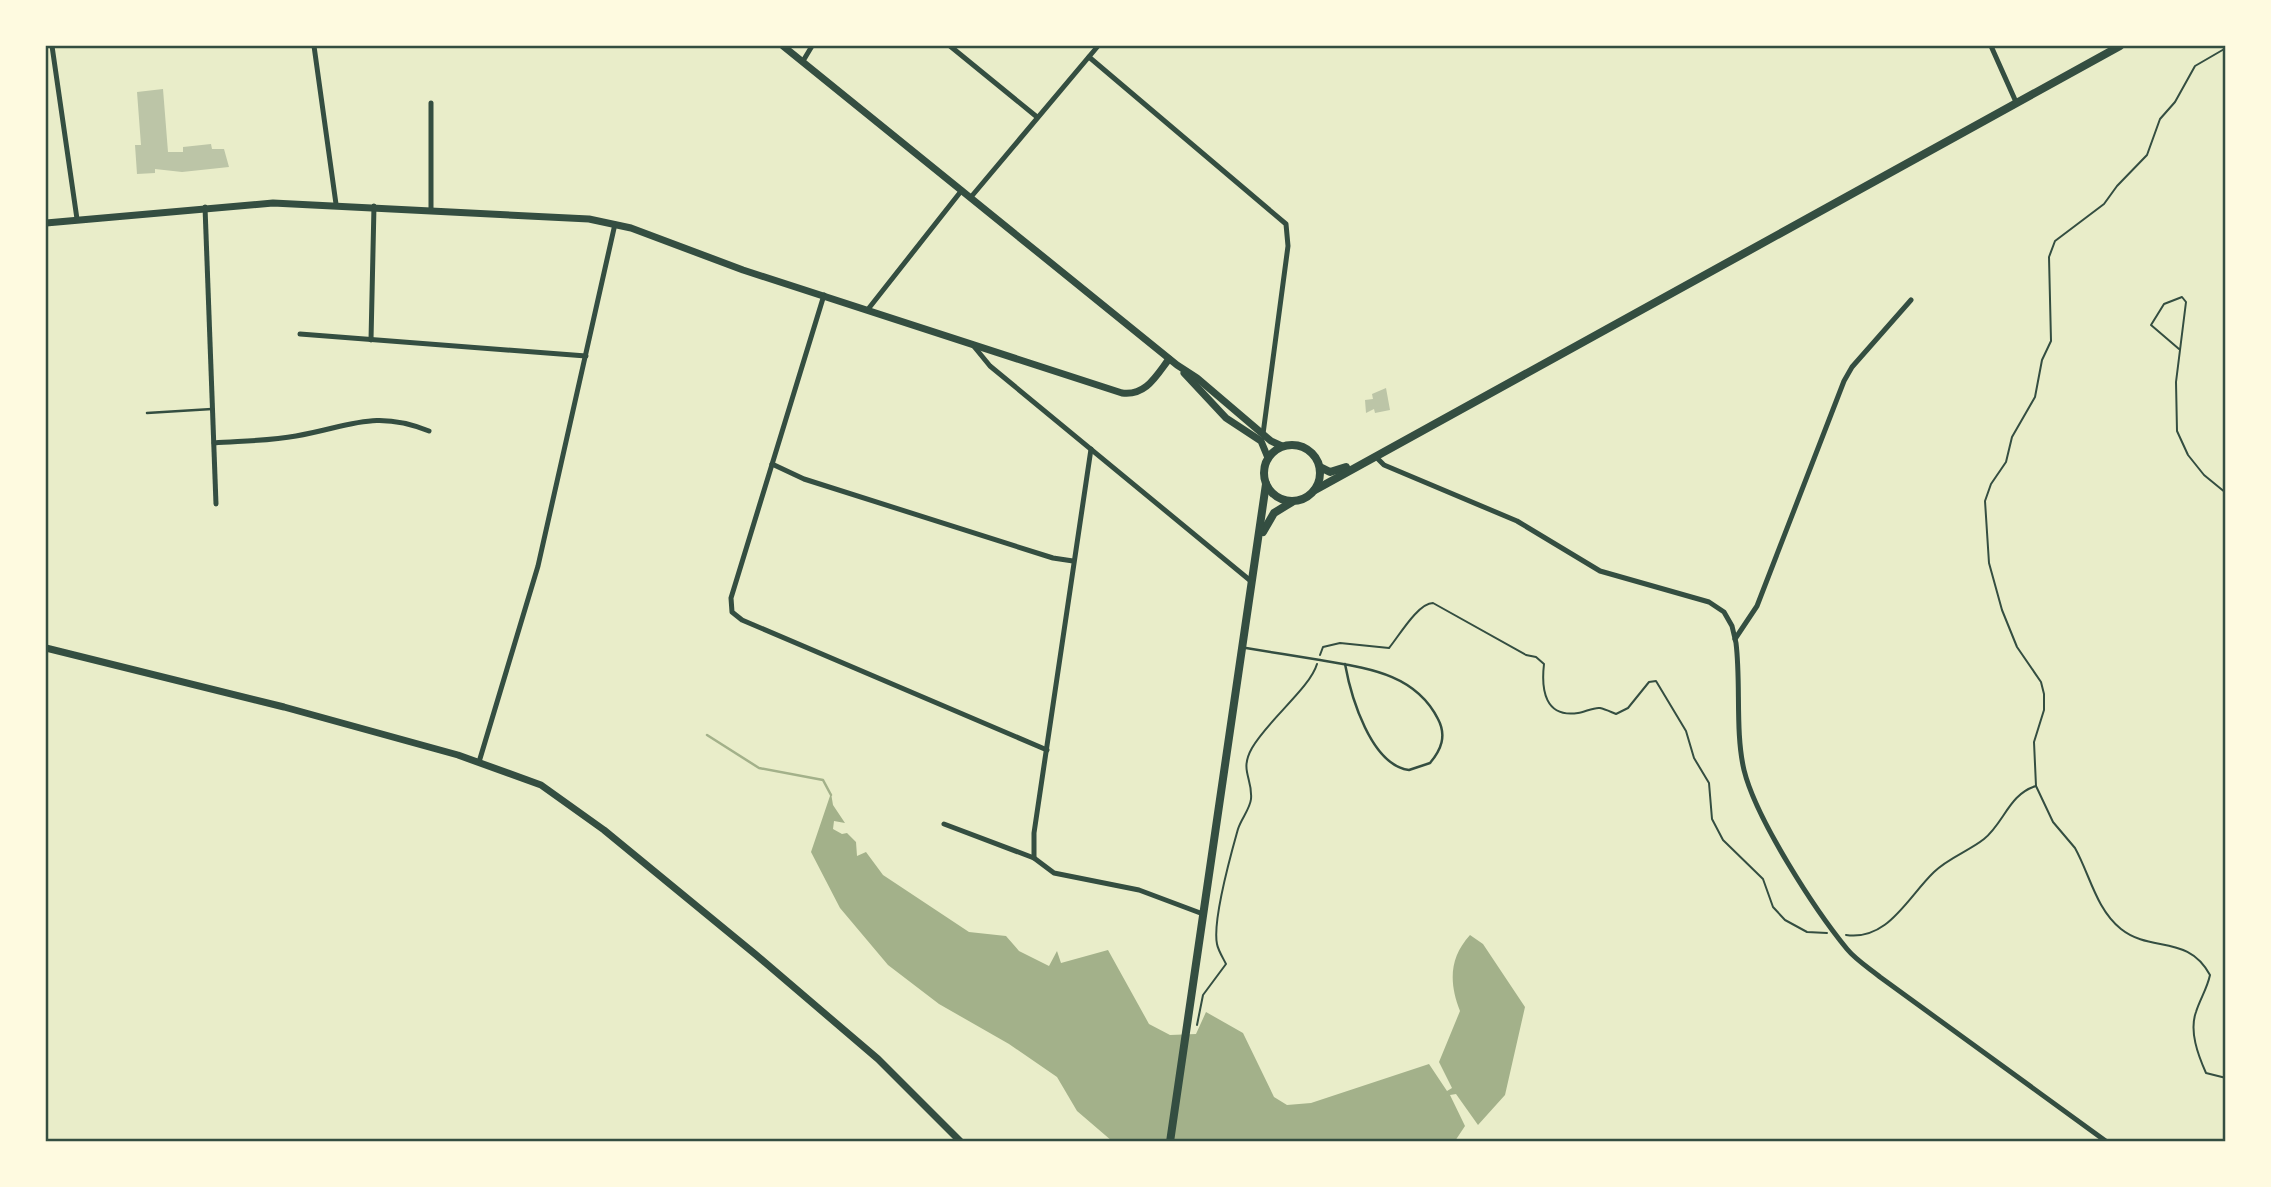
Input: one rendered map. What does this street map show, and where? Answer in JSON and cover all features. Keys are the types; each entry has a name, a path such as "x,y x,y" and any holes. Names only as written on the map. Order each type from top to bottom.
{"main road":[{"path":"1256,548 1274,513 1294,501 2120,46"},
{"path":"1170,1142 1266,484 1264,470 1268,458 1282,446 1295,444 1306,447 1320,467 1320,478 1315,490"},
{"path":"1320,467 1333,472 1375,456"},
{"path":"1266,484 1279,498 1294,501"}],"street":[{"path":"52,46 77,219"},
{"path":"314,46 336,204"},
{"path":"783,46 1169,359 1282,446"},
{"path":"803,61 813,46"},
{"path":"950,46 1037,117"},
{"path":"971,197 1098,46"},
{"path":"1991,46 2016,102"},
{"path":"1089,57 1286,224 1288,246 1263,434"},
{"path":"431,103 431,209"},
{"path":"869,308 962,190"},
{"path":"46,223 205,207 336,204 561,215 615,224 1126,394 1146,387 1169,359"},
{"path":"371,340 374,206"},
{"path":"205,207 216,504"},
{"path":"479,762 538,566 615,224"},
{"path":"824,295 731,598 732,612 742,620 964,717 1047,750"},
{"path":"1735,639 1756,606 1852,367 1911,300"},
{"path":"300,334 586,356"},
{"path":"972,344 990,366 1252,582"},
{"path":"1177,365 1226,418 1264,444 1268,458"},
{"path":"214,443 297,436 343,424 377,420 402,421 429,431"},
{"path":"1034,858 1034,833 1091,449"},
{"path":"1375,456 1381,464 1517,521 1600,571 1709,602 1724,612 1735,639 1742,756 1749,789 1776,841 1848,950 1880,977 2107,1142"},
{"path":"772,464 803,478 1053,558 1073,561"},
{"path":"46,648 176,679 479,762 541,785 604,830 878,1059 961,1142"},
{"path":"944,824 1034,858 1054,873 1139,890 1203,914"}],"lane":[{"path":"147,413 212,409"},
{"path":"1242,648 1345,664 1389,673 1422,695 1432,707 1443,733 1439,751 1430,763 1409,770 1386,760 1357,709 1345,664"}],"path":[{"path":"2225,48 2195,65 2188,74 2175,102 2160,119 2147,155 2117,186 2105,204 2056,241 2049,257 2051,341 2039,369 2035,397 2012,437 2006,462 1991,484 1985,501 1989,564 2002,610 2017,647 2041,682 2044,694 2044,710 2034,742 2036,786 2045,809 2075,848 2094,893 2118,927 2144,942 2177,946 2198,957 2205,967 2210,975 2206,994 2195,1014 2195,1040 2206,1073 2225,1078"},
{"path":"2179,349 2151,325 2164,304 2182,297 2186,302 2175,397 2178,436 2204,475 2225,492"},
{"path":"1197,1025 1203,995 1226,964 1217,943 1218,933 1230,860 1239,826 1251,799 1246,776 1247,760 1261,734 1315,673 1323,647 1340,643 1388,648 1417,610 1426,603 1433,603 1526,655 1536,657 1544,664 1543,694 1550,706 1561,713 1572,714 1598,707 1616,714 1629,708 1648,682 1656,681 1686,731 1694,758 1709,783 1712,819 1723,839 1763,879 1773,907 1785,920 1807,932 1860,937 1876,933 1889,923 1936,871 1985,838 2014,800 2026,789 2036,786"}],"shaded area":[{"path":"831,793 833,805 845,823 834,821 833,829 842,834 847,833 856,842 857,856 866,852 883,875 969,932 1006,936 1019,951 1049,966 1057,951 1061,963 1108,950 1149,1024 1170,1035 1196,1034 1206,1012 1243,1033 1274,1097 1287,1105 1311,1103 1429,1064 1447,1091 1452,1088 1439,1062 1460,1011 1454,991 1453,971 1458,953 1470,935 1483,944 1525,1007 1505,1095 1478,1125 1456,1094 1450,1095 1465,1126 1455,1141 1112,1141 1077,1111 1057,1077 1009,1044 939,1004 888,965 840,908 811,852"}],"building":[{"path":"163,89 168,152 183,152 183,147 211,144 212,149 224,149 229,167 182,172 155,169 155,173 137,174 135,145 141,145 137,92"},
{"path":"1386,388 1390,410 1375,413 1374,409 1366,413 1365,400 1373,399 1372,394"}],"waterway":[{"path":"707,735 759,768 823,780 831,795"}]}
